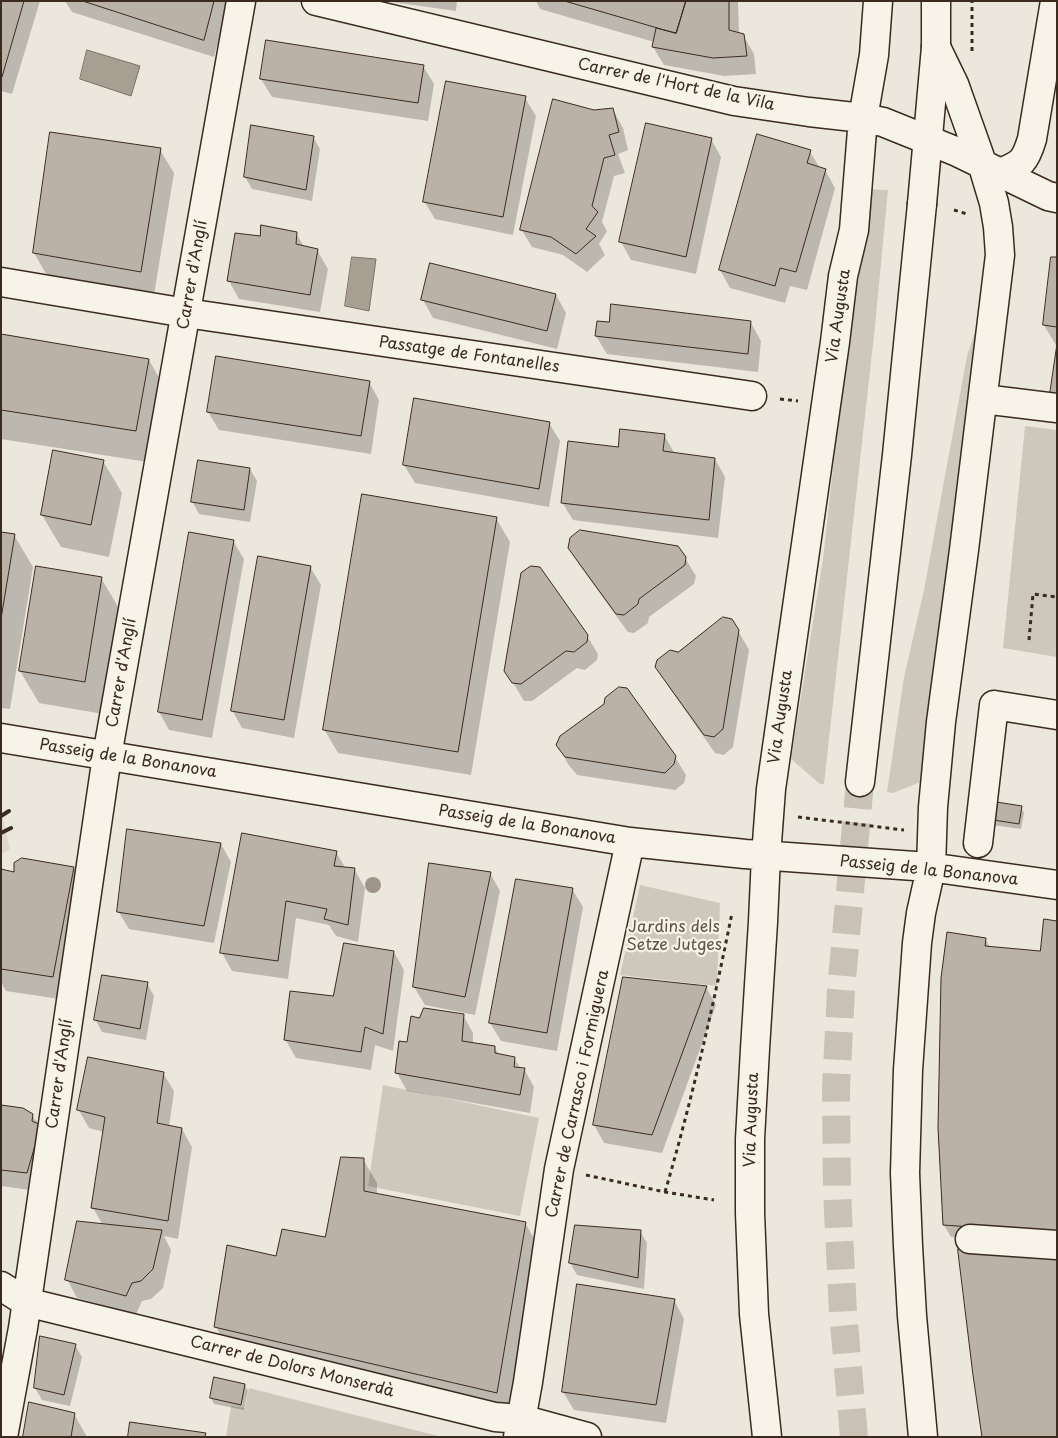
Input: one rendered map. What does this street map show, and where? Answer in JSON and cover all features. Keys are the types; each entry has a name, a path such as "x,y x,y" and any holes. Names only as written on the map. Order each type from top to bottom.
{"main road":[{"name":"Carrer d'Anglí","path":"3,1437 23,1328 107,756 241,1"},
{"name":"Carrer de l'Hort de la Vila","path":"316,1 734,101 883,122 955,151 1048,196 1057,198"},
{"name":"Via Augusta","path":"767,1437 754,1314 750,1213 750,1139 768,813 843,276 854,230 863,118 874,55 878,1"},
{"path":"860,782 898,455 936,47 936,1"},
{"path":"991,168 1016,166 1026,157 1032,139 1055,1"},
{"path":"923,1437 912,1316 905,1173 908,1070 917,943 921,913 931,868 933,807 941,722 1000,255 991,168 936,47"},
{"name":"Passatge de Fontanelles","path":"1,282 186,313 752,396"},
{"path":"983,399 1057,408"},
{"path":"978,843 994,705 1057,715"},
{"name":"Passeig de la Bonanova","path":"1,738 630,842 766,856 931,868 1057,885"},
{"name":"Carrer de Carrasco i Formiguera","path":"519,1428 528,1382 560,1169 630,842"},
{"path":"970,1239 1057,1245"},
{"name":"Carrer de Dolors Monserdà","path":"1,1286 26,1302 495,1417 519,1428 587,1437"}],"path":[{"path":"1029,640 1033,594 1057,597"},
{"path":"768,813 908,830 933,824"},
{"path":"665,1192 681,1136 734,908"},
{"path":"578,1173 665,1192 714,1200"}],"shaded area":[{"path":"87,50 140,66 131,96 80,79"},
{"path":"352,257 376,259 369,311 345,306"},
{"path":"1,809 10,850 1,854"}],"green space":[{"path":"864,189 888,190 875,326 824,784 820,784 791,759 823,559"},
{"path":"986,299 923,781 893,793 887,792 904,677 924,590 967,356"},
{"path":"1025,426 1057,430 1057,657 1003,648"},
{"name":"Jardins dels Setze Jutges","path":"640,885 720,903 717,986 620,975"},
{"path":"383,1085 539,1118 520,1216 368,1186"},
{"path":"249,1388 442,1437 226,1437 231,1406 245,1408"}],"building":[{"path":"1,1 24,1 2,77 1,77"},
{"path":"83,1 214,1 204,40"},
{"path":"565,1 686,1 676,33"},
{"path":"686,1 729,1 729,30 744,34 747,56 713,58 652,47 656,28 676,33"},
{"path":"266,40 424,65 418,103 260,79"},
{"path":"446,81 526,96 503,217 423,202"},
{"path":"553,99 594,110 613,108 619,132 609,135 615,155 604,158 592,206 598,212 586,229 596,236 576,254 551,237 520,230"},
{"path":"646,123 712,138 686,257 619,242"},
{"path":"251,125 314,136 306,190 244,177"},
{"path":"50,132 161,148 141,272 33,253"},
{"path":"757,134 811,150 807,163 826,169 796,272 780,268 775,286 719,270"},
{"path":"261,225 297,232 296,244 318,249 310,295 227,281 235,233 260,236"},
{"path":"1051,257 1057,257 1057,327 1043,325"},
{"path":"430,263 556,294 547,331 421,300"},
{"path":"611,304 751,321 748,354 595,336 597,321 609,322"},
{"path":"1,334 149,359 136,431 1,410"},
{"path":"1057,344 1057,395 1050,394"},
{"path":"216,356 370,381 361,436 207,412"},
{"path":"414,398 550,422 539,489 403,465"},
{"path":"620,429 665,434 663,451 715,458 709,520 561,503 568,441 618,447"},
{"path":"53,450 104,460 91,525 41,515"},
{"path":"198,460 250,468 244,510 191,502"},
{"path":"362,494 497,517 458,752 323,730"},
{"path":"580,530 678,546 686,557 685,565 639,599 638,604 624,615 616,614 568,548 570,538"},
{"path":"1,532 15,534 1,619"},
{"path":"189,532 234,540 202,720 158,712"},
{"path":"258,556 311,566 284,720 231,711"},
{"path":"36,566 102,577 85,682 19,671"},
{"path":"531,566 540,567 588,635 587,642 574,652 566,651 521,684 512,683 504,671 521,573"},
{"path":"723,617 732,619 739,630 723,729 714,737 704,735 655,667 657,660 670,650 678,652"},
{"path":"619,687 627,688 676,756 674,764 665,773 565,757 556,745 560,736 604,704 605,698"},
{"path":"990,801 1022,806 1019,824 987,819"},
{"path":"127,829 221,843 204,926 117,912"},
{"path":"242,833 337,851 334,866 355,868 348,925 324,919 327,909 286,901 278,961 220,953"},
{"path":"22,858 74,867 53,977 1,969 1,869 14,872 14,863"},
{"path":"429,863 491,872 465,997 413,987"},
{"path":"516,879 573,888 547,1033 489,1023"},
{"path":"1044,919 1057,921 1057,1233 943,1225 938,1128 941,978 947,932 986,938 985,946 1040,951"},
{"path":"344,943 394,951 383,1034 365,1027 361,1052 284,1040 290,991 333,996"},
{"path":"102,975 148,982 140,1029 94,1020"},
{"path":"623,977 707,986 652,1135 593,1125"},
{"path":"424,1008 464,1014 462,1041 495,1046 495,1053 515,1057 514,1067 525,1068 520,1095 395,1073 399,1041 407,1042 411,1016 419,1018"},
{"path":"88,1057 164,1072 157,1123 182,1128 168,1221 91,1208 105,1117 77,1110"},
{"path":"1,1105 23,1108 33,1114 32,1121 41,1125 27,1173 1,1170"},
{"path":"341,1157 364,1158 364,1191 526,1222 497,1393 214,1327 227,1245 276,1256 282,1229 325,1237"},
{"path":"77,1221 162,1230 153,1269 141,1281 132,1283 126,1296 65,1280"},
{"path":"575,1225 641,1230 638,1278 569,1263"},
{"path":"958,1249 1057,1254 1057,1437 982,1437"},
{"path":"577,1284 675,1299 656,1405 562,1392"},
{"path":"40,1336 76,1344 64,1395 34,1388"},
{"path":"214,1377 245,1384 241,1405 210,1398"},
{"path":"29,1402 75,1413 71,1437 23,1437"},
{"path":"130,1422 206,1433 205,1437 128,1437"}],"tunnel":[{"path":"854,1437 843,1312 837,1192 836,1089 841,990 860,782"}],"railway":[{"path":"1,816 9,811"},
{"path":"1,833 11,828"}]}
